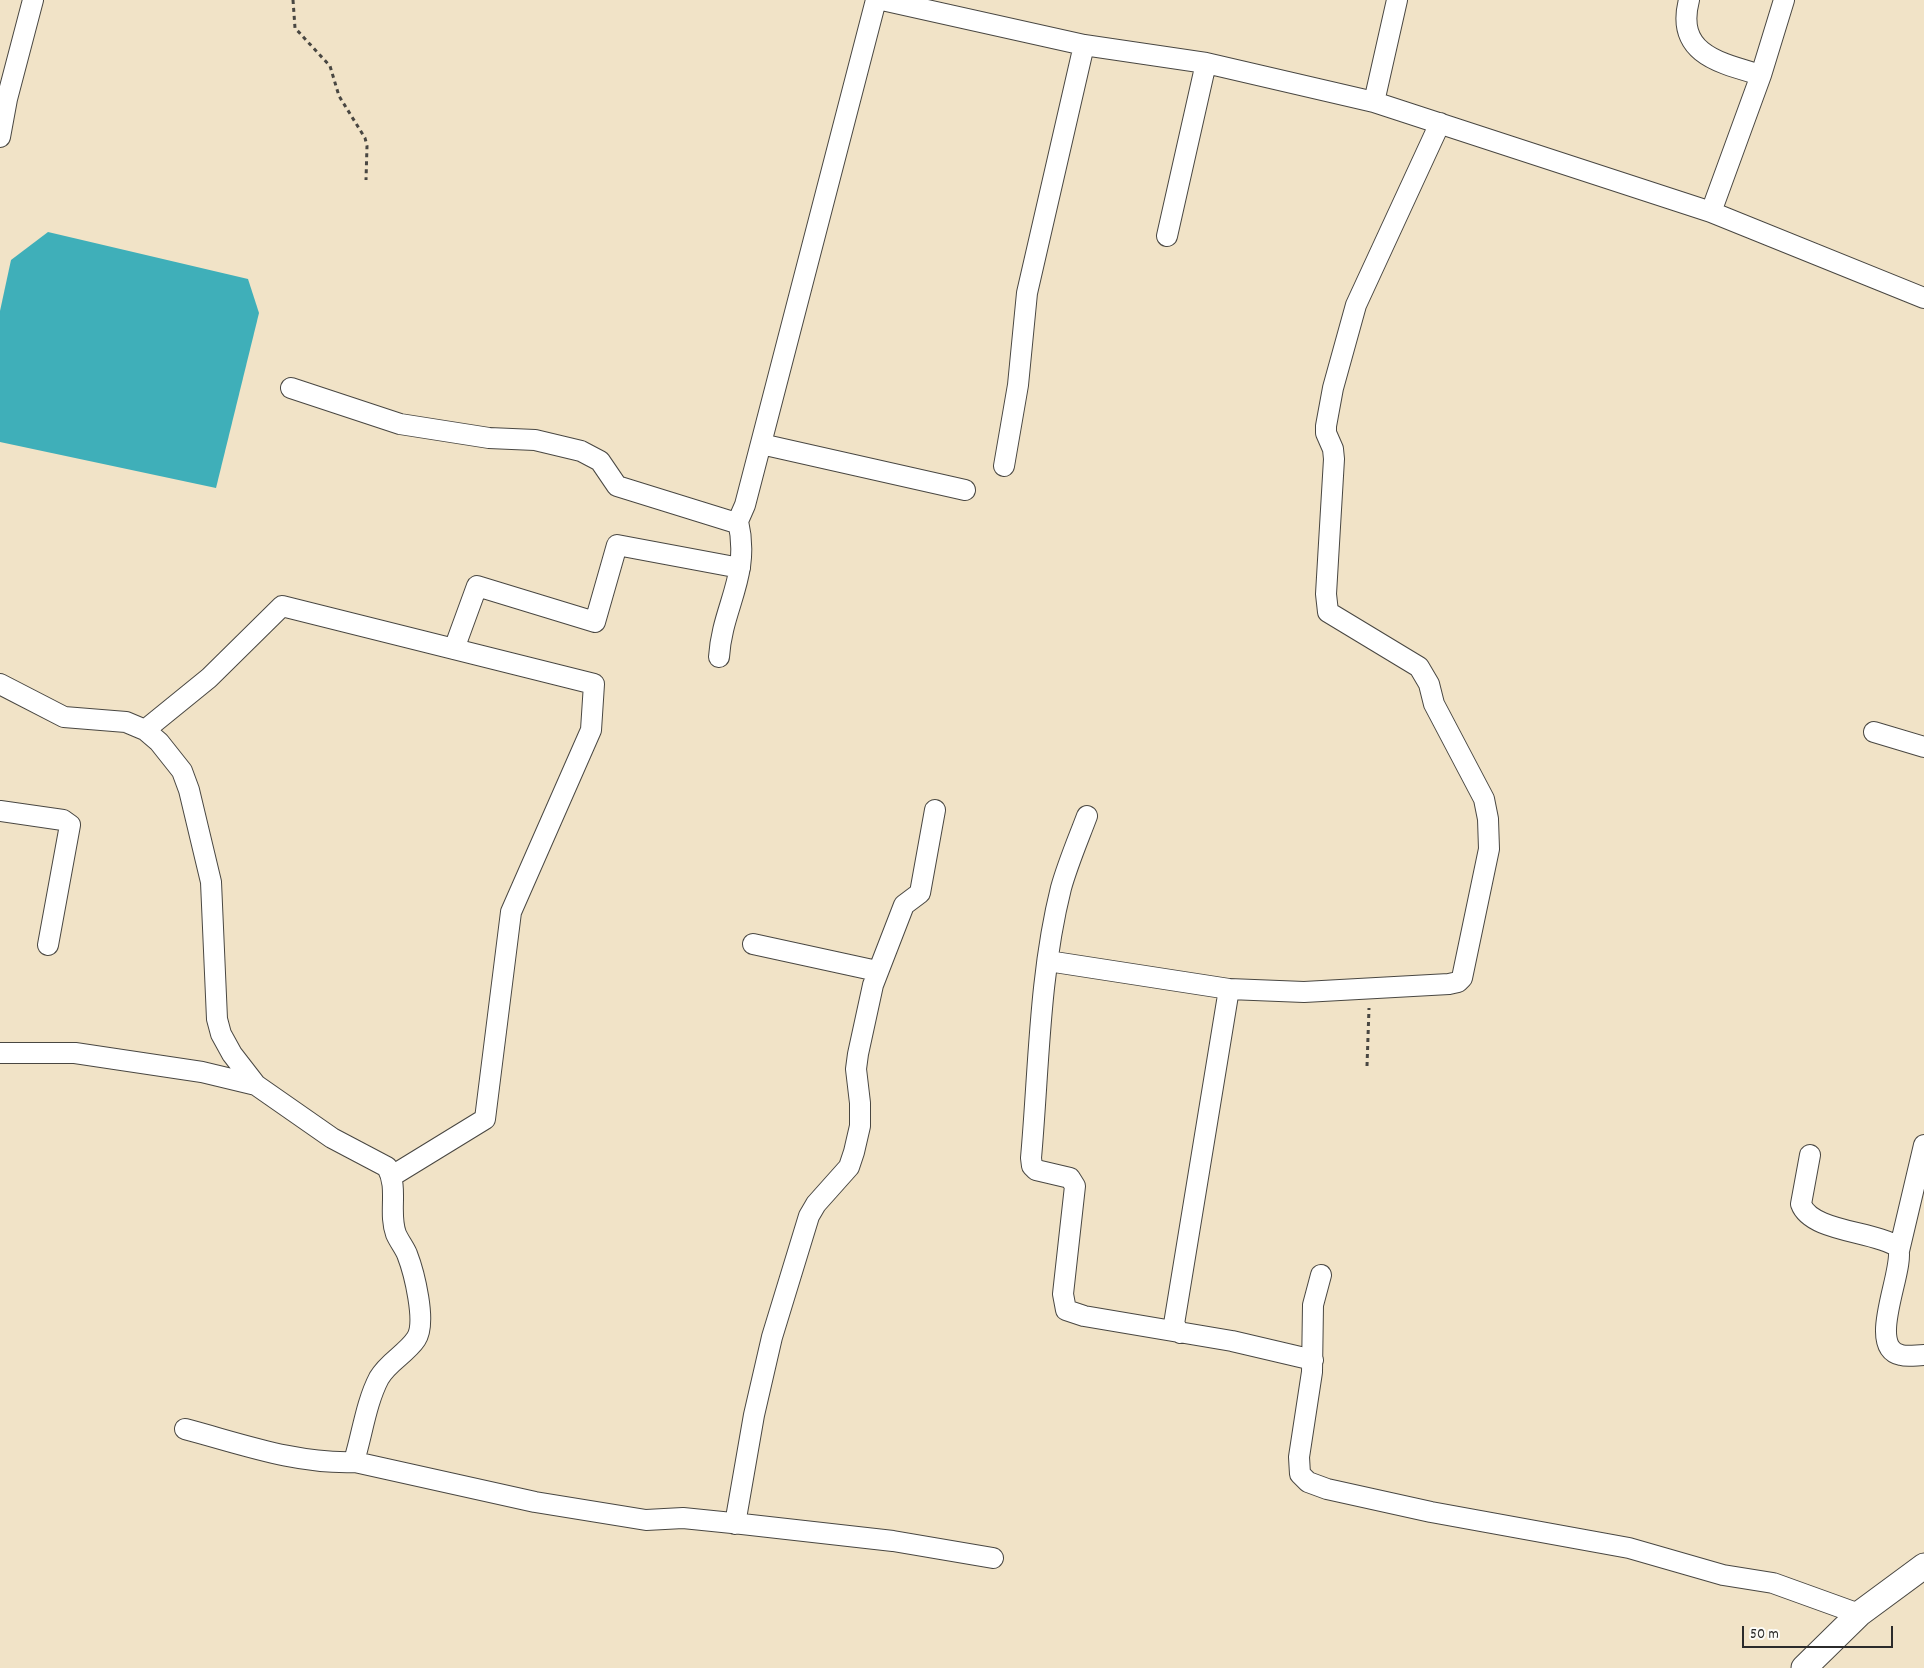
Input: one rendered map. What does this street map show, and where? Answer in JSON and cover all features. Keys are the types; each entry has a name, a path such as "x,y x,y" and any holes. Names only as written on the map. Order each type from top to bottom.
{"street":[{"path":"0,137 7,99 33,0"},
{"path":"292,388 380,419 406,425 489,438 556,444 581,451 600,461 617,486 733,522 738,521 742,516 876,0"},
{"path":"882,0 1084,45 1206,63 1374,102 1711,212 1924,298"},
{"path":"1374,102 1397,0"},
{"path":"1689,0 1685,23 1696,46 1714,61 1761,75"},
{"path":"1711,212 1761,75 1784,0"},
{"path":"1004,466 1018,385 1027,292 1084,45"},
{"path":"1168,236 1206,63"},
{"path":"1048,961 1230,989 1304,992 1370,990 1449,984 1458,982 1462,978 1489,849 1488,819 1484,799 1434,704 1425,674 1419,667 1396,651 1328,612 1326,606 1334,459 1333,449 1326,433 1326,426 1333,388 1356,305 1440,123"},
{"path":"761,444 965,490"},
{"path":"719,657 720,644 737,588 740,568 741,538 738,521"},
{"path":"454,649 477,586 595,622 617,545 740,568"},
{"path":"145,730 209,678 282,606 594,684 591,730 511,912 485,1119 392,1176"},
{"path":"0,684 64,717 126,722 145,730 159,742 176,764 189,790 211,882 217,1018 222,1034 232,1054 256,1085 332,1138 387,1167 392,1176 393,1218 396,1235 404,1246 412,1267 420,1322 416,1339 380,1376 374,1390 355,1462"},
{"path":"1874,732 1924,747"},
{"path":"735,1524 754,1415 772,1337 809,1216 816,1204 848,1167 857,1139 860,1103 856,1079 858,1054 878,971 904,905 920,893 935,810"},
{"path":"0,811 63,820 70,825 48,945"},
{"path":"1087,816 1061,888 1048,961 1041,1012 1031,1158 1032,1166 1036,1170 1070,1178 1075,1186 1063,1294 1064,1306 1066,1310 1084,1316 1232,1341 1313,1360"},
{"path":"753,944 878,971"},
{"path":"1174,1330 1230,989"},
{"path":"0,1053 76,1053 202,1072 256,1085"},
{"path":"1924,1145 1887,1317 1887,1342 1894,1352 1901,1355 1924,1355"},
{"path":"1810,1155 1801,1204 1808,1215 1830,1225 1894,1244 1900,1251"},
{"path":"1321,1275 1313,1305 1311,1336 1313,1360 1299,1458 1300,1474 1308,1482 1431,1512 1629,1548 1723,1575 1773,1583 1859,1614"},
{"path":"185,1429 294,1458 323,1463 355,1462 535,1502 646,1520 683,1518 893,1541 993,1558"},
{"path":"1804,1668 1859,1614 1924,1566"}],"path":[{"path":"293,0 295,28 330,66 339,96 366,138 366,180"},
{"path":"1367,1066 1370,990"}],"water":[{"path":"48,232 248,279 259,313 216,488 0,442 0,311 11,260"}]}
